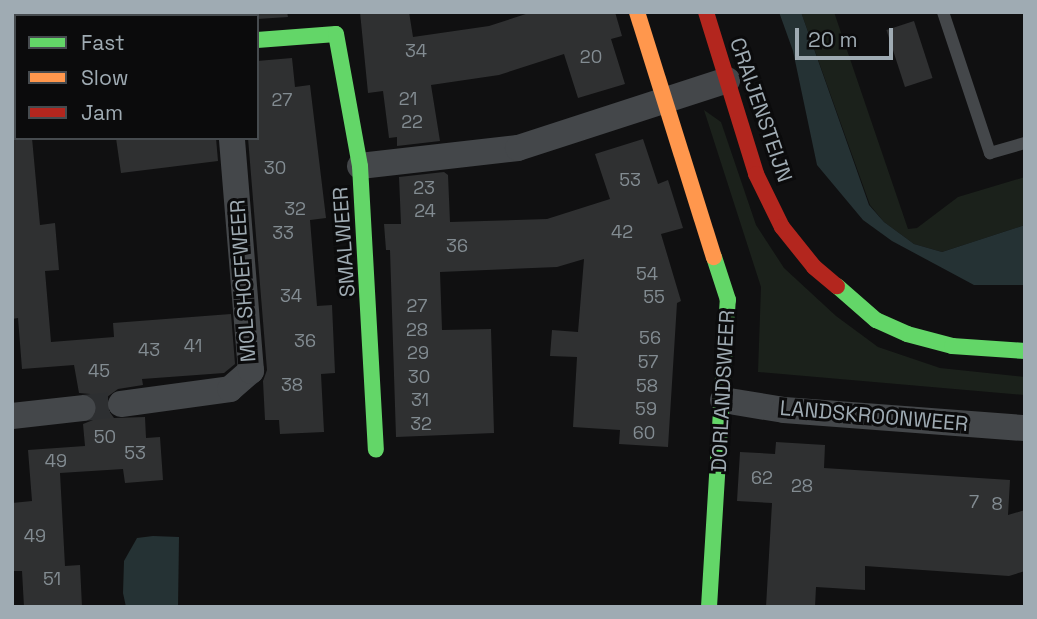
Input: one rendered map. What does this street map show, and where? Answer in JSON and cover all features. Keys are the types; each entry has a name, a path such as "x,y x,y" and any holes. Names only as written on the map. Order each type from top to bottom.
{"street":[{"name":"DORLANDSWEER","path":"637,12 728,300 709,607"},
{"name":"CRAIJENSTEIJN","path":"706,12 757,174 782,227 814,267 876,320 907,334 952,345 1025,351"},
{"name":"SMALWEER","path":"259,40 336,34 360,166 376,450"},
{"path":"360,166 518,148 727,80"},
{"name":"MOLSHOEFWEER","path":"121,404 230,389 251,371 232,140"},
{"name":"LANDSKROONWEER","path":"723,400 784,410 1025,428"},
{"path":"12,416 83,408"}],"lane":[{"path":"943,12 990,153 1025,143"}],"shaded area":[{"path":"779,12 801,12 869,205 884,222 914,244 942,252 1025,225 1025,285 974,285 892,241 863,220 817,165 793,51"},
{"path":"801,12 834,12 908,229 917,228 958,197 1025,177 1025,225 942,252 914,244 884,222 870,205"},
{"path":"704,110 721,122 756,225 784,268 836,316 878,347 940,368 1025,377 1025,395 758,372 761,287"},
{"path":"179,537 178,607 126,607 123,593 124,561 137,538"}],"building":[{"path":"254,12 287,12 288,17 259,19 259,14"},
{"path":"360,12 409,12 413,37 489,26 532,12 615,12 622,36 611,39 625,84 578,98 564,54 499,75 431,85 440,141 397,146 397,137 389,138 383,91 368,93"},
{"path":"914,21 933,78 905,87 886,30"},
{"path":"292,58 295,87 310,85 326,218 310,220 317,306 332,305 335,373 321,374 324,432 280,434 279,420 265,420 263,381 267,370 248,140 259,140 259,61"},
{"path":"12,131 14,140 32,140 40,225 55,223 59,270 45,271 51,342 114,337 113,323 231,314 235,364 224,373 142,379 143,385 118,389 107,397 106,407 114,418 145,417 146,438 160,437 163,480 125,483 123,469 60,473 65,566 80,565 82,607 24,607 22,571 12,571 12,503 32,501 28,450 85,446 83,424 93,420 99,407 90,394 79,393 74,365 22,369 18,318 12,319"},
{"path":"643,139 658,184 668,180 683,228 661,234 681,301 677,303 668,447 619,444 620,430 573,427 577,357 550,356 552,330 578,332 584,259 557,267 440,272 442,330 491,329 494,433 396,437 390,250 386,250 384,224 401,224 399,177 444,172 448,175 450,222 547,219 610,199 595,154"},
{"path":"116,140 216,140 218,161 121,173"},
{"path":"776,442 825,445 824,468 1010,480 1008,515 1025,510 1025,571 1009,576 865,566 865,590 816,587 815,607 766,607 772,503 737,501 740,452 775,454"}],"tunnel":[{"path":"83,408 121,404"}],"traffic: fast":[{"path":"259,40 336,34 360,166 376,450"},
{"path":"709,607 728,300 714,257"},
{"path":"837,286 876,320 907,334 952,346 1025,351"}],"traffic: slow":[{"path":"637,12 714,257"}],"traffic: jam":[{"path":"706,12 756,174 782,227 814,267 837,286"}]}
